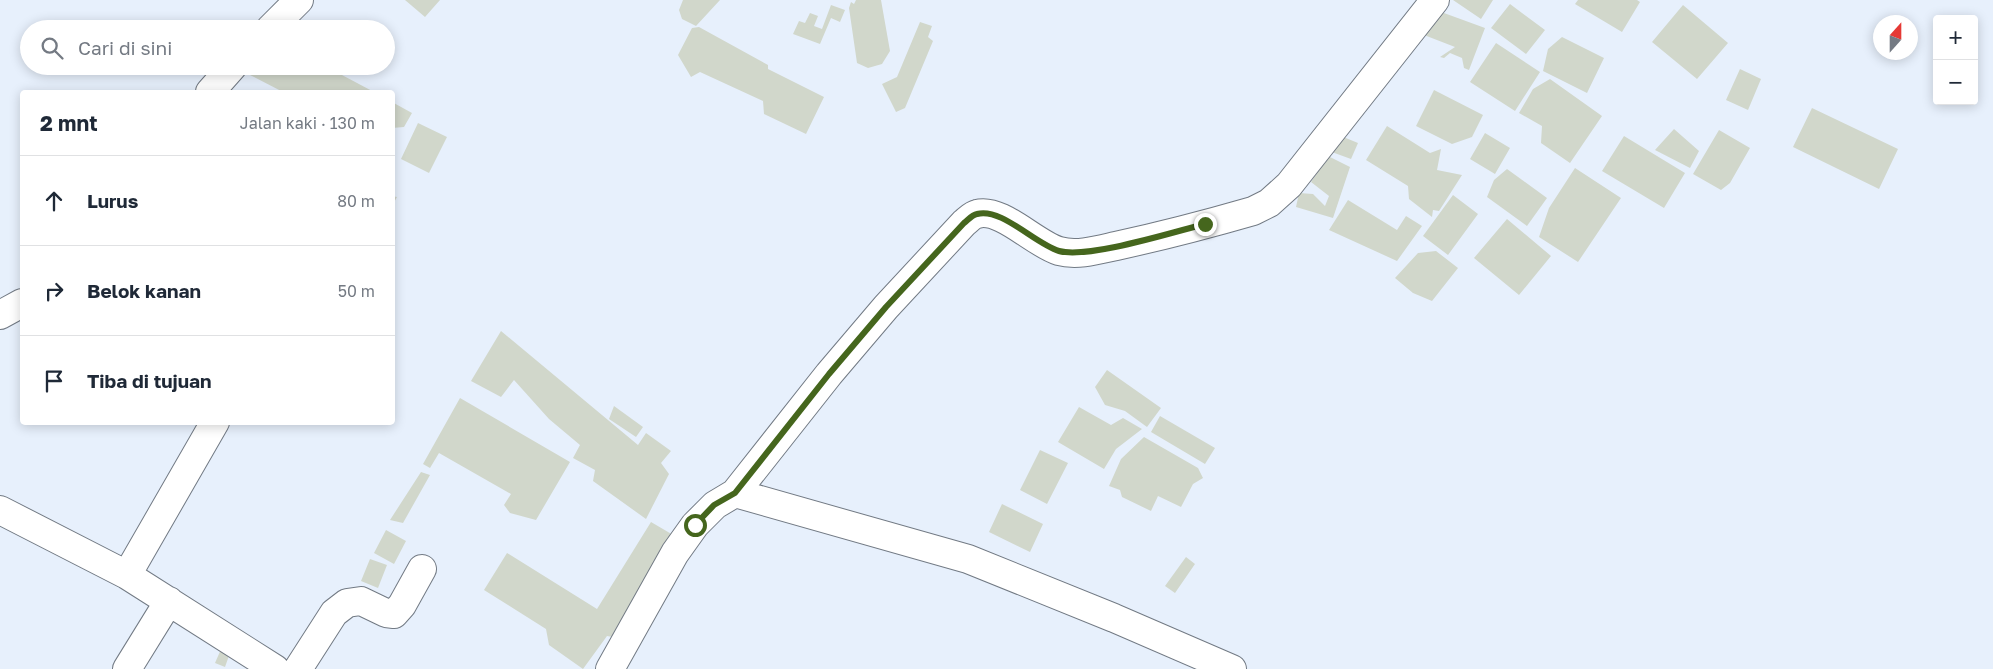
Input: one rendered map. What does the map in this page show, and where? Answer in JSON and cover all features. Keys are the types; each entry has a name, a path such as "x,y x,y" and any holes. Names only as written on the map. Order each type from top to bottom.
{"street":[{"path":"279,20 300,0"},
{"path":"610,669 675,554 695,525 714,505 735,493 829,374 886,307 964,223 976,214 998,216 1042,243 1060,251 1083,253 1138,241 1253,211 1269,203 1289,185 1435,0"},
{"path":"212,90 224,75"},
{"path":"0,315 20,304"},
{"path":"128,575 213,425"},
{"path":"735,493 968,559 1114,618 1232,669"},
{"path":"0,510 128,575 275,669"},
{"path":"298,669 334,613 346,603 361,601 386,613 394,614 402,605 422,569"},
{"path":"127,669 169,601"}],"building":[{"path":"405,0 440,0 425,17"},
{"path":"683,0 720,0 696,26 682,19 679,10"},
{"path":"856,0 881,0 890,51 882,64 868,68 857,63 849,8 851,2 854,4"},
{"path":"1453,0 1493,0 1481,19"},
{"path":"1578,0 1637,0 1640,2 1622,32 1575,4"},
{"path":"1510,4 1545,30 1526,54 1491,28"},
{"path":"831,5 845,10 840,22 831,18 820,44 793,34 799,21 805,23 810,13 818,16 814,26 822,29"},
{"path":"1683,5 1728,43 1697,79 1652,42"},
{"path":"1433,9 1485,28 1469,70 1464,68 1462,58 1450,53 1444,58 1440,57 1455,47 1424,35"},
{"path":"920,22 932,26 928,37 933,41 905,108 896,112 882,84 897,77"},
{"path":"699,27 768,65 768,69 824,97 806,134 764,114 763,101 700,72 691,77 678,55 692,28"},
{"path":"1562,37 1604,58 1587,93 1543,71 1548,49"},
{"path":"1496,43 1540,72 1515,111 1470,82"},
{"path":"1740,69 1761,79 1748,110 1726,100"},
{"path":"250,75 342,75 370,90 279,90"},
{"path":"1550,79 1602,116 1570,163 1541,143 1542,126 1519,113 1533,89"},
{"path":"1434,90 1483,115 1472,137 1452,144 1416,126"},
{"path":"395,104 412,113 404,127 395,128"},
{"path":"1812,108 1898,149 1879,189 1793,147"},
{"path":"418,123 447,137 429,173 401,159"},
{"path":"1387,126 1430,153 1441,149 1437,170 1462,175 1439,211 1433,210 1432,217 1409,199 1408,186 1366,160"},
{"path":"1674,129 1699,151 1690,168 1655,150"},
{"path":"1719,130 1750,148 1730,183 1721,190 1693,174"},
{"path":"1485,133 1510,148 1495,174 1470,159"},
{"path":"1336,134 1358,143 1351,159 1329,151"},
{"path":"1624,136 1685,173 1664,208 1602,171"},
{"path":"1328,156 1350,167 1333,218 1296,207 1299,193 1313,194 1325,206 1329,196 1311,182"},
{"path":"1575,168 1621,198 1578,262 1539,237 1549,208"},
{"path":"1507,169 1547,198 1527,226 1487,197 1494,180"},
{"path":"1453,195 1478,214 1448,255 1423,236"},
{"path":"1348,200 1397,230 1406,216 1422,226 1397,261 1329,230"},
{"path":"1507,219 1551,256 1519,295 1474,258"},
{"path":"1436,251 1458,268 1432,301 1413,293 1395,278 1418,253"},
{"path":"501,331 638,445 646,433 671,451 661,463 669,474 646,519 593,481 595,470 573,458 580,445 549,419 514,380 501,397 471,381"},
{"path":"1107,370 1161,408 1147,427 1125,411 1105,405 1095,387"},
{"path":"460,398 570,462 536,520 510,513 504,505 511,494 439,453 430,468 423,464"},
{"path":"614,406 643,427 636,437 609,419"},
{"path":"1079,407 1111,425 1123,418 1142,429 1116,449 1104,469 1058,442"},
{"path":"1160,416 1215,448 1205,464 1151,432"},
{"path":"1144,437 1198,468 1203,478 1193,484 1181,507 1158,496 1151,511 1122,497 1120,490 1109,486 1121,459"},
{"path":"1040,450 1068,463 1047,504 1020,490"},
{"path":"421,472 430,475 403,523 390,520"},
{"path":"1002,504 1043,524 1030,552 989,532"},
{"path":"651,522 680,539 618,638 607,636 583,669 549,645 546,629 484,590 507,553 597,609"},
{"path":"386,530 406,541 394,564 374,553"},
{"path":"1186,557 1195,564 1175,593 1165,586"},
{"path":"370,559 387,565 378,588 361,581"},
{"path":"222,647 231,650 225,667 215,663"}],"route":[{"path":"695,525 714,505 735,493 829,374 886,307 964,223 976,214 998,216 1042,243 1060,251 1083,253 1205,224"}]}
